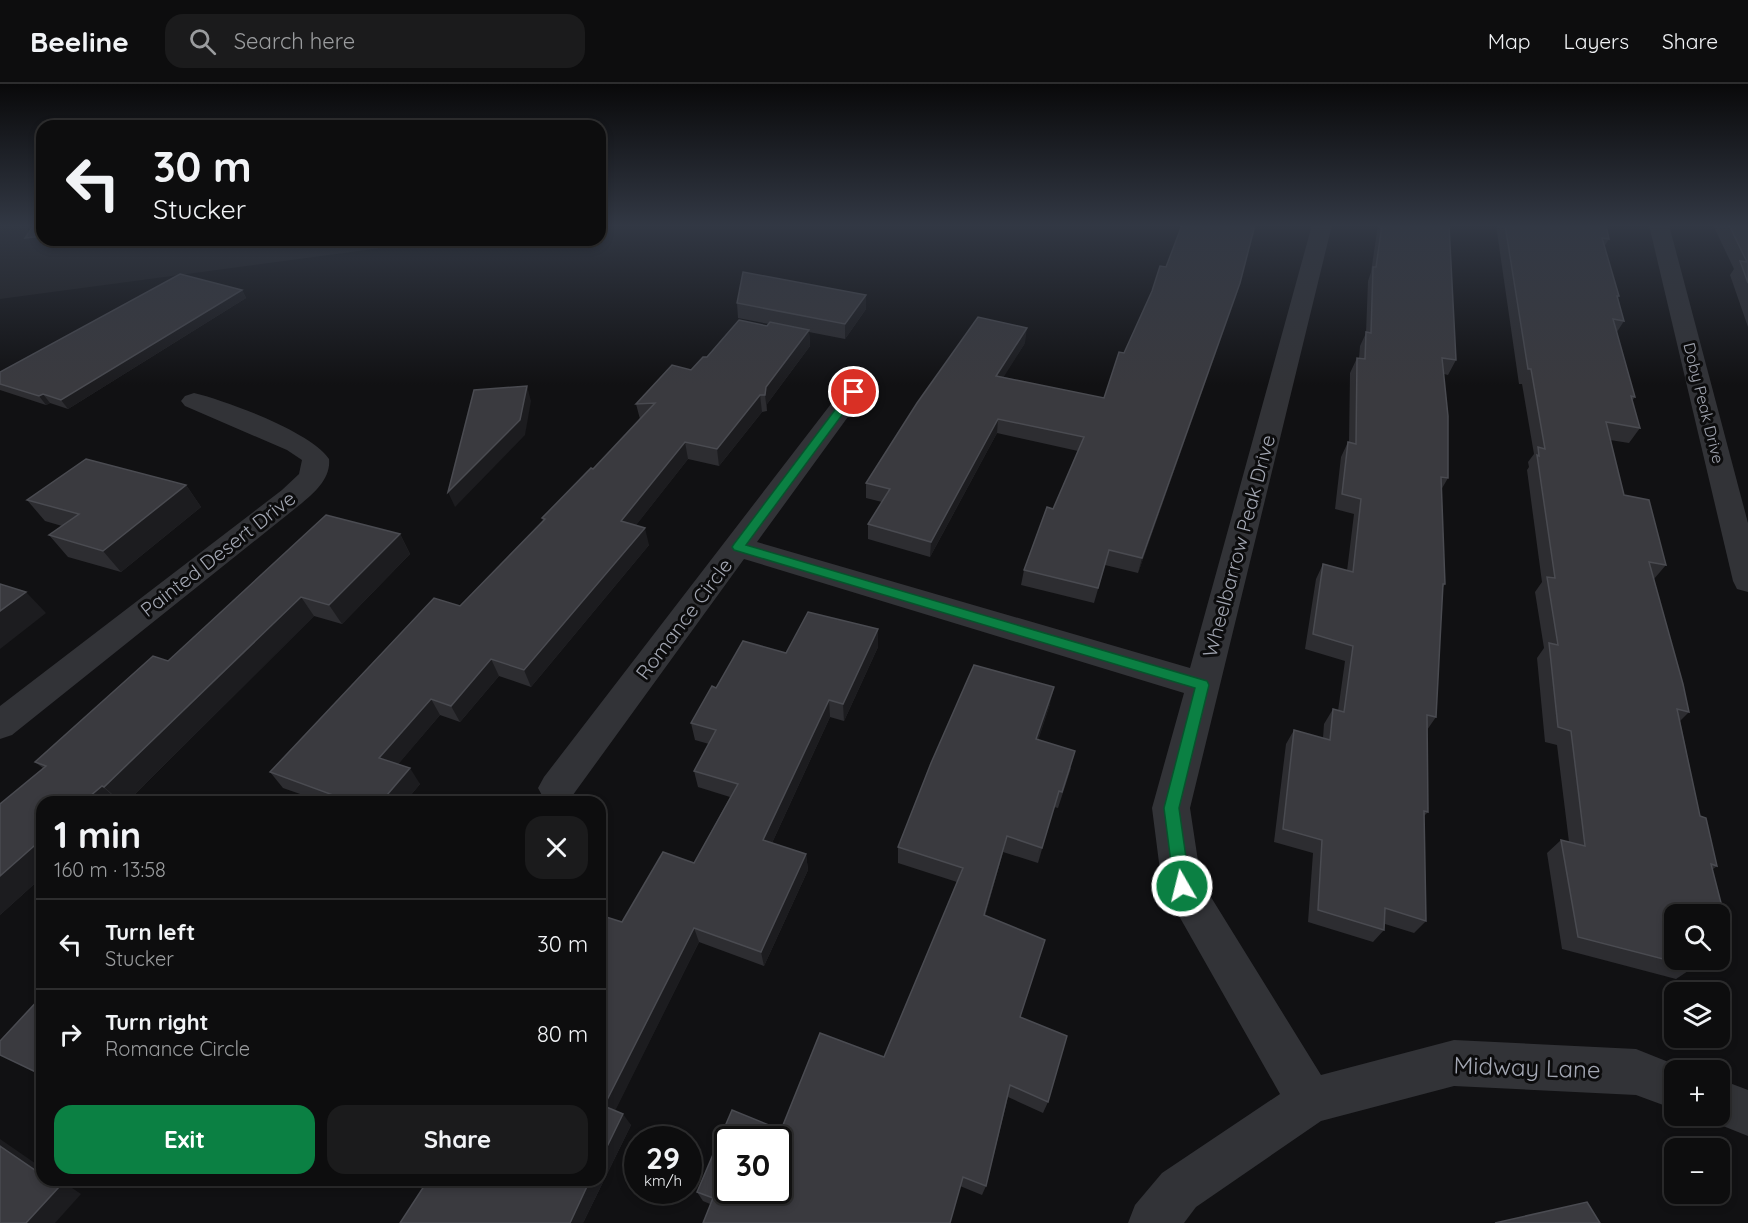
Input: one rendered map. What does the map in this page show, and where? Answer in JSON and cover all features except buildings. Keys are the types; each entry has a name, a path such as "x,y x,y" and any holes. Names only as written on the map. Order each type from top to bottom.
{"street":[{"name":"Wheelbarrow Peak Drive","path":"1308,278 1171,808 1182,886 1310,1101"},
{"name":"Doby Peak Drive","path":"1672,278 1748,582"},
{"name":"Romance Circle","path":"557,789 854,392"},
{"name":"Painted Desert Drive","path":"0,725 310,480 315,470 316,460 311,452 265,429 194,401"},
{"path":"738,547 1202,685"},
{"name":"Midway Lane","path":"1310,1101 1454,1063 1636,1072 1664,1082"},
{"path":"1153,1223 1179,1190 1310,1101"},
{"path":"1730,1106 1748,1113"}],"shaded area":[{"path":"0,278 156,278 0,299"}],"route":[{"path":"854,392 738,547 1202,685 1171,808 1182,886"}]}
